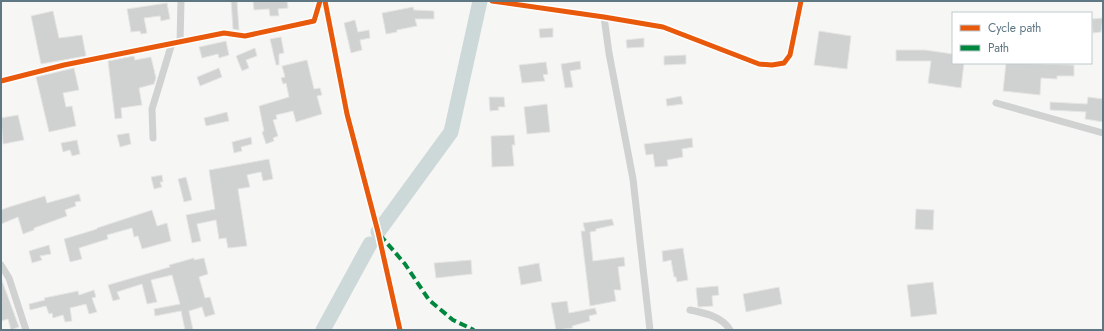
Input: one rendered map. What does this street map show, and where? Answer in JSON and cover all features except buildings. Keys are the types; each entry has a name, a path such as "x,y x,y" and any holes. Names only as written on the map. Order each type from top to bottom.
{"street":[{"path":"153,138 152,109 176,42 181,1"},
{"path":"1,81 64,65 176,42 224,33 245,36 314,20 320,1"},
{"path":"325,1 347,114 378,232 400,330"},
{"path":"492,1 663,27 759,64 772,65 784,63 790,55 801,1"},
{"path":"604,17 609,54 633,179 650,330"},
{"path":"996,102 1103,134"},
{"path":"1,265 9,278 26,330"},
{"path":"690,310 712,315 728,326 730,330"}],"waterway":[{"path":"378,232 451,132 480,1"},
{"path":"323,330 370,244"}],"marked path":[{"path":"380,235 405,264 429,300 453,320 474,330"}],"cycle path":[{"path":"1,81 64,65 224,33 245,36 314,21 320,1"},
{"path":"325,1 347,114 378,232 400,330"},
{"path":"492,1 663,27 759,64 772,65 784,63 790,55 801,1"}]}
